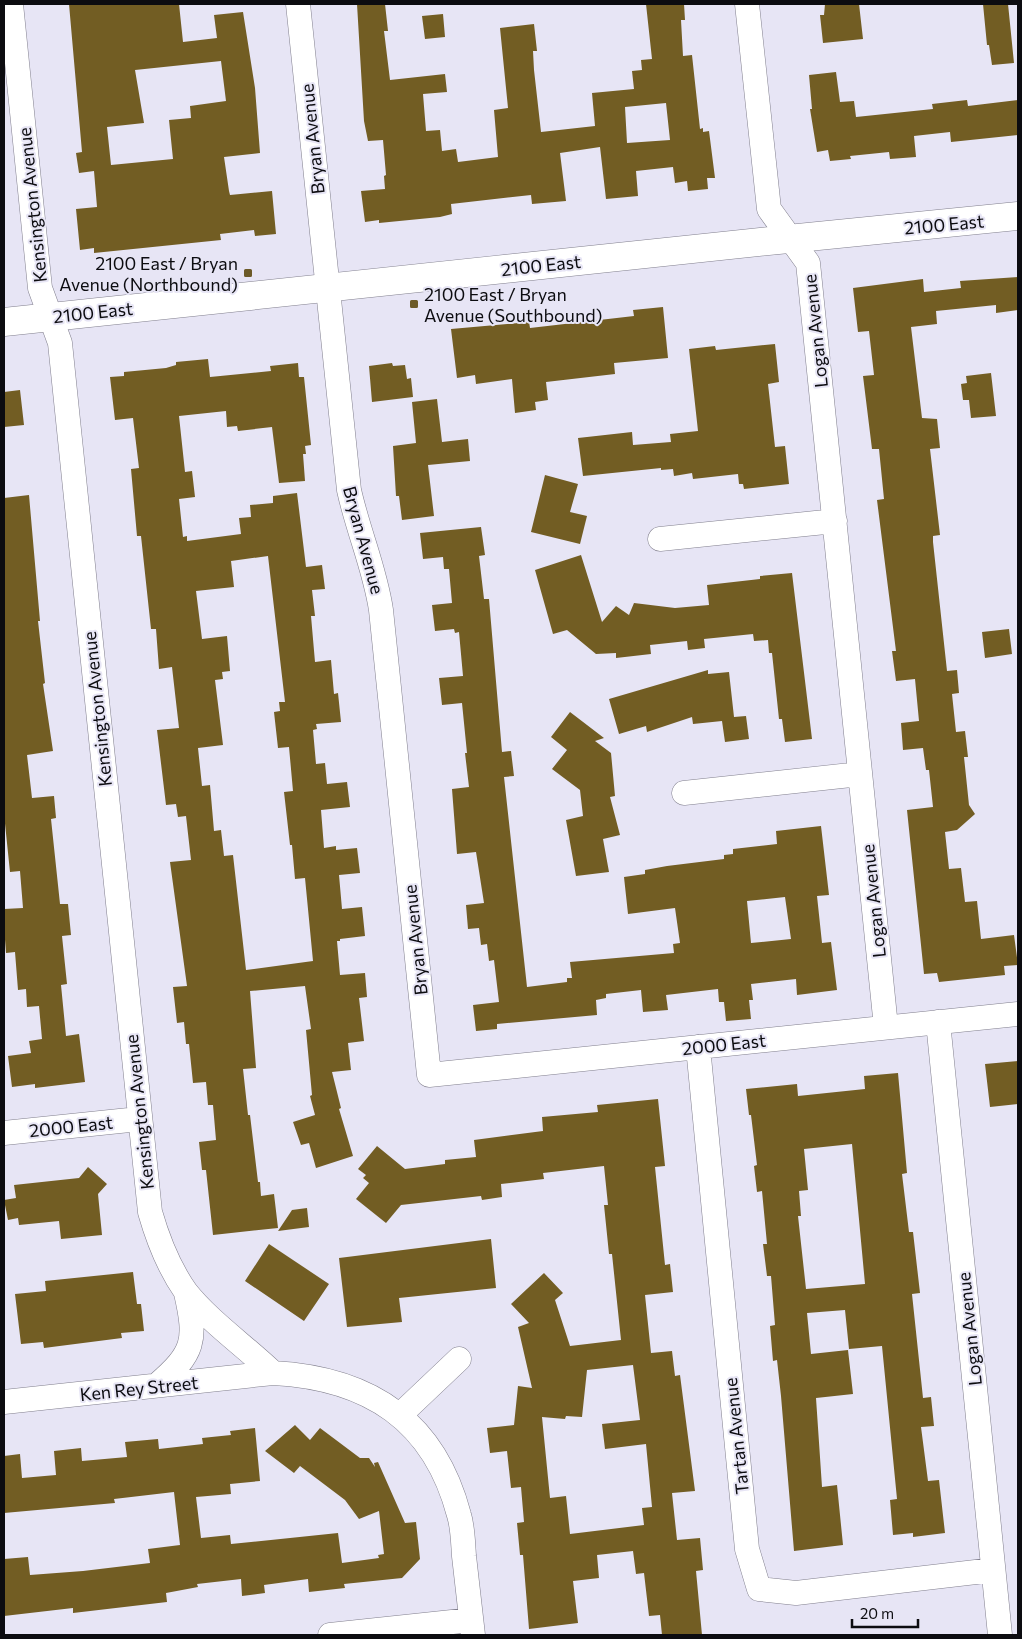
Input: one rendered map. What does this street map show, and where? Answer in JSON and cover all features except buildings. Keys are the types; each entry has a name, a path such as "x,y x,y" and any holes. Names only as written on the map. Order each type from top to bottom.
{"street":[{"name":"Kensington Avenue","path":"11,4 40,288 60,343 150,1212 161,1245 186,1291 210,1318 273,1373"},
{"name":"Bryan Avenue","path":"298,4 349,490 358,527 373,568 381,610 429,1075"},
{"name":"Logan Avenue","path":"747,4 769,209 808,264 886,1027"},
{"name":"2100 East","path":"4,322 788,238 1018,216"},
{"path":"660,539 835,521"},
{"path":"684,793 860,774"},
{"name":"2000 East","path":"429,1075 1018,1014"},
{"name":"Logan Avenue","path":"938,1022 1000,1635"},
{"name":"Tartan Avenue","path":"698,1047 747,1549 759,1589 796,1592 993,1570"},
{"name":"2000 East","path":"4,1133 139,1119"},
{"path":"157,1385 178,1367 191,1346 193,1324 186,1291"},
{"path":"401,1414 459,1359"},
{"path":"273,1373 304,1375 338,1382 401,1414 429,1447 447,1478 460,1516 472,1628 330,1635"},
{"name":"Ken Rey Street","path":"4,1402 273,1373"}],"place":[{"name":"2100 East / Bryan Avenue (Northbound)","path":"248,273"},
{"name":"2100 East / Bryan Avenue (Southbound)","path":"414,304"}]}
